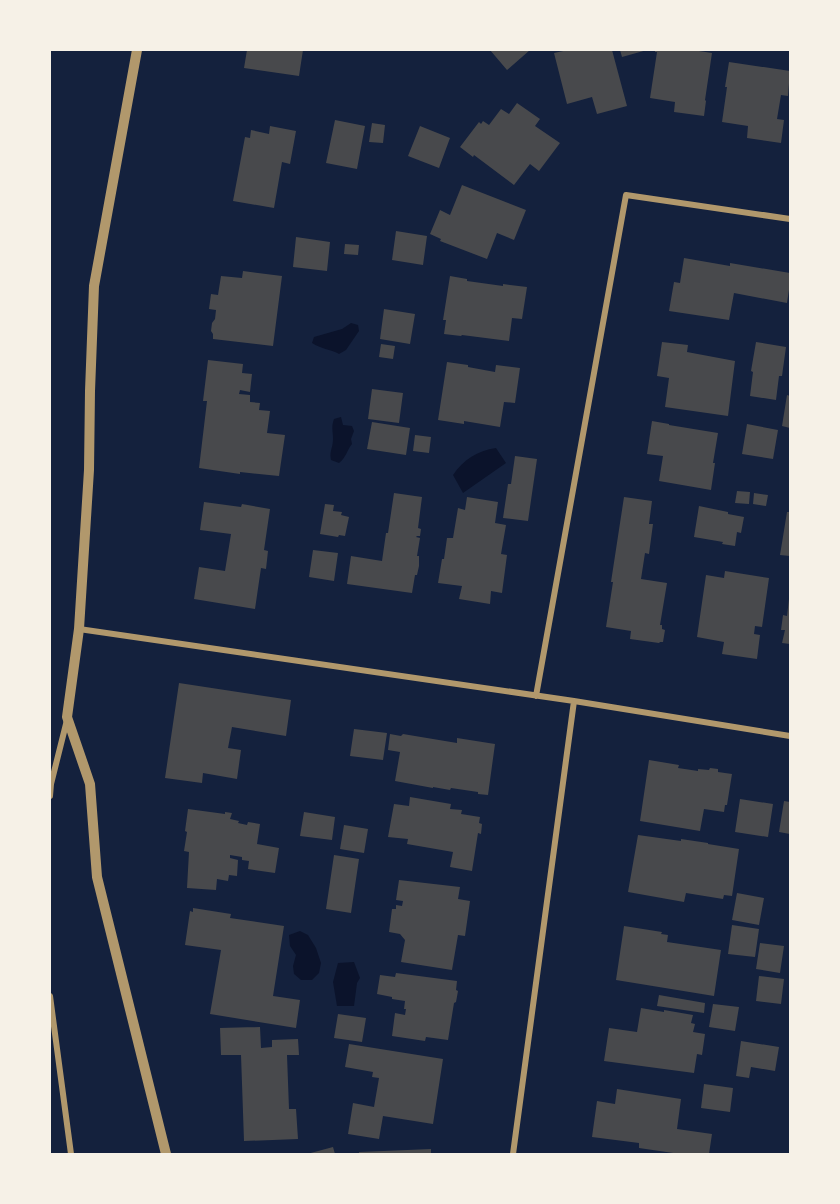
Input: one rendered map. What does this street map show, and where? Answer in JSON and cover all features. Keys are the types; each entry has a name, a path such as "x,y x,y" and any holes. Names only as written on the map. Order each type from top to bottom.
{"street":[{"path":"50,796 68,717 79,629 89,470 94,286 137,50"},
{"path":"536,696 626,195 790,219"},
{"path":"79,629 574,701 790,736"},
{"path":"513,1155 574,701"},
{"path":"68,717 90,784 97,877 166,1155"},
{"path":"50,996 71,1155"}],"water":[{"path":"351,323 358,325 359,331 346,350 339,354 312,343 314,337 342,329"},
{"path":"341,417 343,425 352,426 354,431 352,444 339,463 331,460 330,455 333,442 333,422 334,419"},
{"path":"496,448 506,463 463,493 453,475 472,457"},
{"path":"300,931 308,935 321,963 319,973 312,980 301,980 294,974 293,966 296,955 290,946 289,935"},
{"path":"354,962 360,978 357,983 354,1006 337,1006 333,982 338,963"}],"building":[{"path":"247,50 303,50 299,76 244,68"},
{"path":"490,50 530,50 507,70"},
{"path":"568,50 612,50 627,106 597,114 592,97 567,104 554,53"},
{"path":"620,50 647,50 622,57"},
{"path":"655,50 699,50 712,53 704,116 674,112 675,102 650,98 657,52"},
{"path":"729,62 790,71 788,96 781,95 777,119 784,120 781,143 747,138 748,126 722,122"},
{"path":"517,103 540,119 535,126 560,143 539,171 530,164 514,185 460,147 479,122 481,124 483,121 489,125 501,109 509,114"},
{"path":"335,120 365,126 357,169 326,163"},
{"path":"372,123 385,125 383,143 369,142"},
{"path":"270,126 296,131 290,164 282,162 274,208 233,201 245,137 250,138 251,130 269,134"},
{"path":"420,126 450,138 439,168 408,156"},
{"path":"462,185 526,210 514,240 497,233 487,259 440,241 441,239 430,234 440,210 450,215"},
{"path":"396,231 427,236 423,265 392,260"},
{"path":"296,237 330,242 327,271 293,267"},
{"path":"345,244 359,245 358,255 344,254"},
{"path":"684,258 790,273 787,303 734,293 729,320 669,311 674,282 680,283"},
{"path":"243,271 282,276 273,346 213,339 211,331 216,310 209,309 211,294 218,295 221,276 242,278"},
{"path":"450,276 467,279 467,281 527,287 522,319 512,318 509,341 444,334 446,320 443,320"},
{"path":"384,309 415,314 410,344 380,339"},
{"path":"662,342 688,345 687,352 735,361 728,416 665,407 669,378 657,376"},
{"path":"756,342 786,347 776,400 750,396"},
{"path":"381,344 395,346 393,359 379,357"},
{"path":"208,360 243,364 242,373 252,374 250,392 240,390 239,394 250,395 250,402 260,403 259,410 270,411 267,433 285,435 279,476 240,472 240,474 199,468 207,401 203,401"},
{"path":"447,362 495,372 496,365 520,368 515,403 504,402 500,427 464,421 464,424 438,420"},
{"path":"372,389 403,393 399,423 368,419"},
{"path":"787,395 790,396 790,428 782,426"},
{"path":"652,421 718,433 711,490 659,481 663,456 647,454"},
{"path":"372,422 410,428 406,455 367,449"},
{"path":"747,424 778,430 773,459 742,454"},
{"path":"415,435 431,437 429,453 413,451"},
{"path":"515,456 537,459 528,521 503,518"},
{"path":"737,491 750,492 749,504 735,503"},
{"path":"394,493 422,497 418,528 421,529 420,536 416,537 420,538 417,556 419,556 419,566 412,593 347,584 351,556 382,561"},
{"path":"754,493 768,495 766,506 753,504"},
{"path":"467,497 498,502 495,523 506,525 501,554 507,555 502,593 491,591 490,604 459,599 462,586 438,583 447,538 453,538 458,508 465,510"},
{"path":"624,497 652,501 649,524 653,524 649,554 645,553 641,579 667,583 660,625 665,630 663,642 630,639 631,631 606,627"},
{"path":"204,502 241,507 242,504 270,509 264,550 268,551 266,569 261,568 255,609 194,599 199,567 225,571 231,534 200,530"},
{"path":"325,504 334,505 333,511 342,512 341,515 349,517 345,536 320,534"},
{"path":"699,506 744,517 741,533 737,532 735,546 694,537"},
{"path":"787,512 790,512 790,556 780,555"},
{"path":"313,550 338,553 334,581 309,577"},
{"path":"725,571 769,578 762,627 755,626 754,634 760,635 757,659 722,654 724,642 697,637 706,575 724,578"},
{"path":"789,599 790,644 782,643 785,630 781,630 783,615 787,616"},
{"path":"179,683 291,700 286,736 232,727 228,748 241,750 237,779 203,773 202,783 165,778"},
{"path":"354,729 387,733 383,760 350,756"},
{"path":"390,734 457,743 457,738 495,744 488,795 395,781 400,752 388,750"},
{"path":"649,760 679,765 678,768 698,771 698,769 709,770 710,768 732,774 724,812 704,809 700,831 640,821"},
{"path":"410,797 451,804 450,809 462,810 461,814 480,817 481,834 478,833 472,871 450,867 453,852 407,844 408,839 388,837 394,804 409,806"},
{"path":"740,799 773,804 768,837 735,832"},
{"path":"784,801 790,802 790,834 779,832"},
{"path":"188,809 232,813 230,819 239,821 238,823 260,824 257,844 279,848 275,873 248,869 249,861 230,855 230,858 238,860 237,876 229,875 228,881 217,879 216,890 187,888 189,852 184,851"},
{"path":"304,812 335,817 332,840 300,836"},
{"path":"344,825 368,829 364,853 340,849"},
{"path":"638,835 681,841 681,839 739,849 732,896 724,895 723,899 686,893 684,902 628,892"},
{"path":"334,855 359,859 351,913 326,909"},
{"path":"399,880 460,887 458,899 470,901 465,936 458,935 452,970 401,962 405,940 400,934 389,932 392,909 396,909 396,905 402,906 403,901 396,900"},
{"path":"737,893 764,898 759,925 732,920"},
{"path":"193,908 231,914 230,918 284,926 273,996 300,1000 296,1028 210,1014 221,950 185,945 190,911 193,912"},
{"path":"732,925 759,929 755,957 728,954"},
{"path":"624,926 662,932 661,934 668,935 667,942 721,950 714,996 616,980"},
{"path":"760,943 784,946 780,973 756,969"},
{"path":"396,973 457,981 456,990 458,991 448,1040 426,1037 425,1041 392,1036 395,1013 405,1015 405,1001 377,994 380,975 395,977"},
{"path":"759,976 784,979 781,1004 756,1001"},
{"path":"659,995 705,1003 704,1013 657,1006"},
{"path":"713,1004 739,1007 735,1031 709,1027"},
{"path":"641,1008 693,1015 691,1023 695,1024 693,1032 705,1034 702,1055 697,1054 694,1073 604,1061 609,1028 637,1032"},
{"path":"338,1014 366,1018 362,1042 334,1038"},
{"path":"260,1027 261,1048 272,1047 272,1040 298,1039 299,1055 287,1055 289,1109 296,1109 298,1139 244,1141 241,1055 221,1055 220,1028"},
{"path":"741,1041 779,1047 775,1071 751,1067 749,1078 736,1076"},
{"path":"349,1044 443,1059 433,1124 383,1116 379,1139 348,1134 353,1103 374,1107 379,1078 372,1077 373,1072 345,1067"},
{"path":"704,1084 733,1088 730,1112 701,1108"},
{"path":"617,1089 681,1099 677,1129 712,1134 709,1154 680,1154 639,1148 639,1143 592,1137 597,1101 615,1104"},
{"path":"333,1147 335,1154 307,1154"},
{"path":"431,1149 431,1154 359,1154 359,1152"}]}
